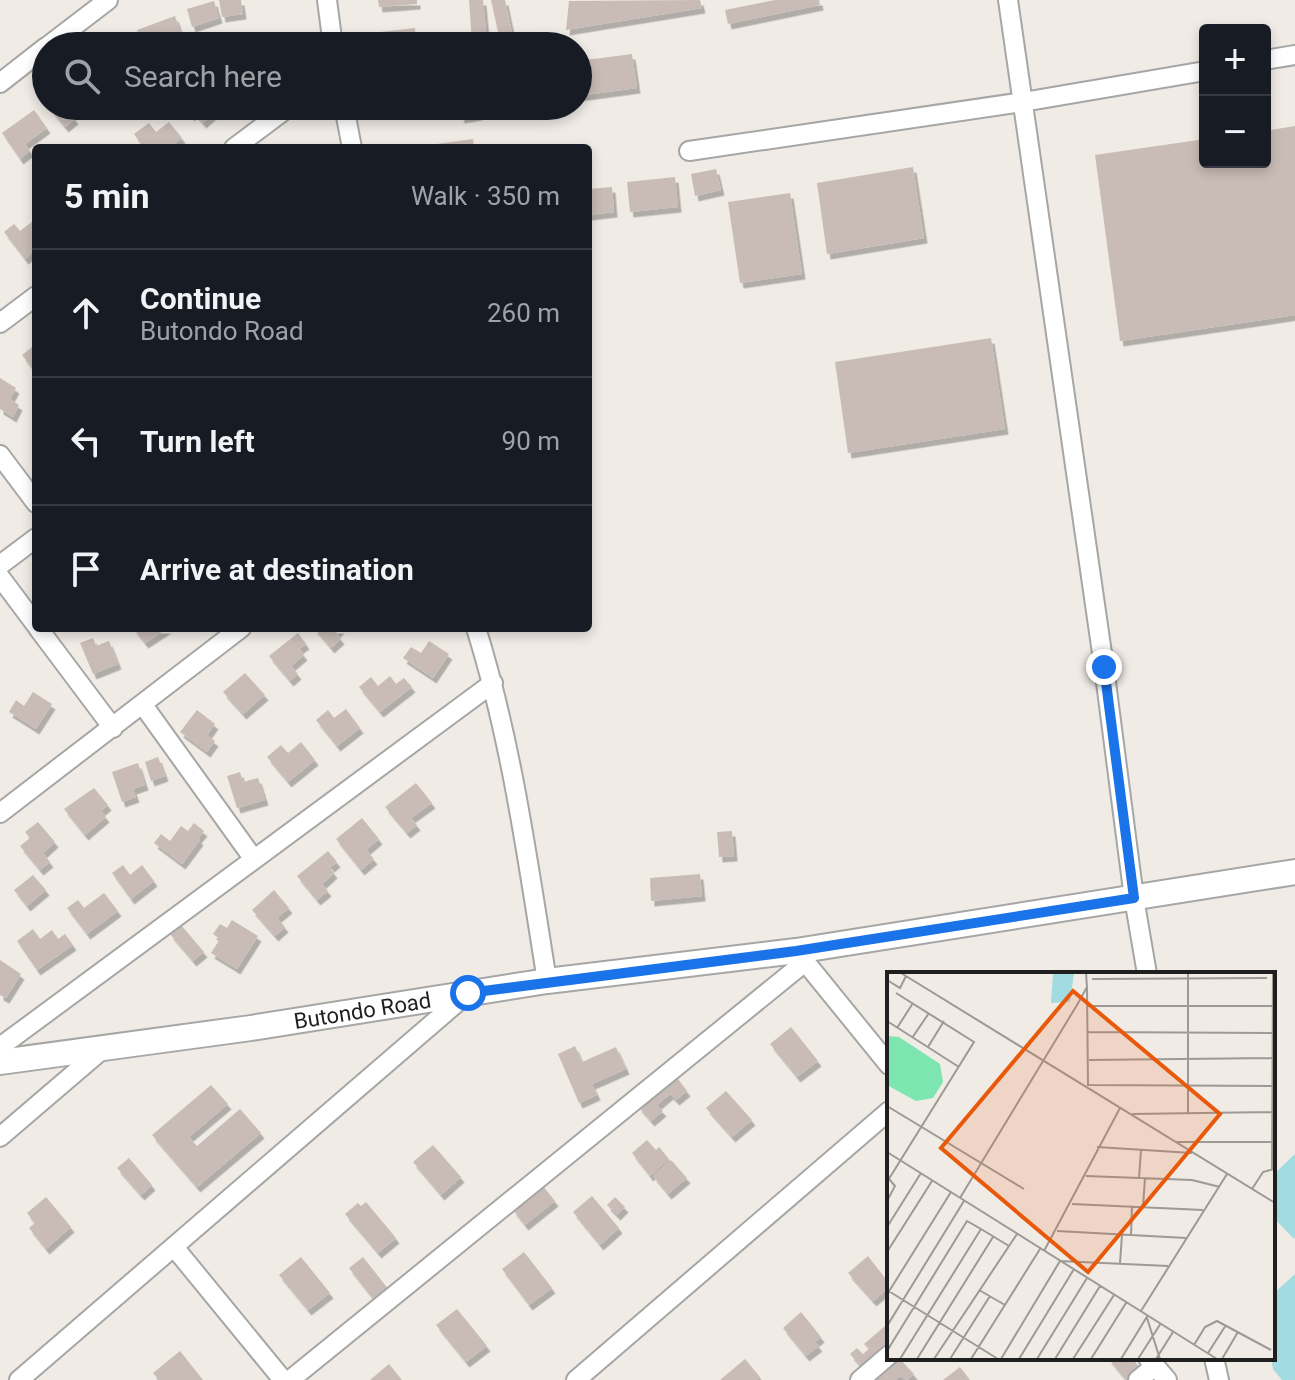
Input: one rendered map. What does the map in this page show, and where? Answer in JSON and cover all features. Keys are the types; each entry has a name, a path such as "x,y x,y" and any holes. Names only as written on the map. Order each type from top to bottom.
{"street":[{"path":"66,32 108,0"},
{"path":"327,0 331,32"},
{"path":"1008,0 1147,972"},
{"path":"1271,59 1295,55"},
{"path":"0,83 32,58"},
{"path":"689,151 1023,102 1199,72"},
{"path":"239,144 271,120"},
{"path":"347,120 351,144"},
{"path":"0,323 32,299"},
{"path":"0,455 32,498"},
{"path":"0,565 32,541"},
{"path":"0,577 32,620"},
{"path":"41,632 113,728"},
{"path":"0,813 236,632"},
{"path":"477,632 493,683 515,785 547,981"},
{"path":"0,1047 493,683"},
{"path":"143,705 253,858"},
{"name":"Butondo Road","path":"0,1062 251,1028 547,981 800,956 1295,872"},
{"path":"290,1380 800,956 887,1063"},
{"path":"19,1380 468,993"},
{"path":"0,1137 106,1046"},
{"path":"576,1380 887,1113"},
{"path":"174,1247 283,1380"},
{"path":"860,1380 887,1357"},
{"path":"1214,1360 1219,1380"},
{"path":"1138,1380 1151,1362 1167,1380"}],"water":[{"path":"1295,1154 1294,1239 1275,1219 1275,1173"},
{"path":"1295,1274 1295,1380 1282,1380 1273,1369 1275,1292"}],"building":[{"path":"219,0 241,0 243,14 222,17"},
{"path":"378,0 417,0 417,4 379,7"},
{"path":"469,0 483,0 486,32 471,32"},
{"path":"491,0 505,0 512,32 498,32"},
{"path":"700,0 702,8 566,30 569,1"},
{"path":"775,0 819,0 820,5 728,24 725,10"},
{"path":"214,1 219,18 192,27 187,9"},
{"path":"175,16 181,32 138,32"},
{"path":"415,28 415,32 380,32"},
{"path":"632,54 637,88 592,94 592,59"},
{"path":"32,111 32,120 41,120 47,128 25,144 30,151 20,159 2,133"},
{"path":"59,120 74,120 65,127"},
{"path":"169,122 182,138 174,144 141,144 134,134 149,123 156,132"},
{"path":"1295,126 1295,315 1120,341 1095,155 1199,140 1199,168 1271,168 1271,130"},
{"path":"473,139 474,144 437,144"},
{"path":"913,167 924,238 827,254 817,183"},
{"path":"716,169 721,190 695,196 691,174"},
{"path":"675,177 678,207 630,212 627,182"},
{"path":"612,187 614,212 592,215 592,189"},
{"path":"790,193 802,274 740,283 728,202"},
{"path":"32,222 32,253 25,259 4,232 14,224 20,231"},
{"path":"991,338 1005,429 848,453 835,362"},
{"path":"32,347 32,368 22,355"},
{"path":"0,378 16,388 10,399 19,405 13,417 0,409"},
{"path":"136,632 162,632 145,643"},
{"path":"317,632 337,632 341,639 331,648"},
{"path":"298,633 306,644 299,649 304,655 291,666 298,674 290,681 269,656"},
{"path":"93,638 96,646 109,641 118,664 93,674 80,643"},
{"path":"429,641 449,654 433,678 403,658 411,647 421,653"},
{"path":"245,673 265,695 243,714 223,692"},
{"path":"390,676 396,684 404,678 412,687 380,712 359,687 371,677 378,686"},
{"path":"33,692 52,704 36,729 9,712 16,700 24,706"},
{"path":"346,709 360,728 337,746 316,720 328,710 334,718"},
{"path":"197,710 215,724 207,735 215,741 207,752 180,732"},
{"path":"301,742 315,760 288,782 267,757 281,745 288,753"},
{"path":"158,757 165,776 151,781 145,762"},
{"path":"138,763 145,785 133,789 136,797 122,802 112,772"},
{"path":"240,772 243,782 258,778 265,800 237,808 227,776"},
{"path":"416,783 432,803 411,818 417,825 407,833 385,807"},
{"path":"94,788 108,805 101,811 106,817 85,835 64,809"},
{"path":"362,818 379,839 366,850 374,859 361,870 336,839"},
{"path":"38,822 55,842 43,853 50,862 40,870 20,846 30,838 25,832"},
{"path":"194,823 204,831 182,864 154,843 161,834 170,841 181,826 188,831"},
{"path":"732,831 734,856 719,857 717,832"},
{"path":"328,851 337,862 331,867 324,860 334,873 322,884 328,891 317,900 297,876"},
{"path":"123,865 130,875 142,865 154,881 131,899 112,873"},
{"path":"700,874 702,896 651,901 650,878"},
{"path":"33,875 46,890 27,906 14,890"},
{"path":"274,890 289,908 277,918 285,927 275,936 252,910"},
{"path":"104,893 118,911 87,934 67,908 78,900 84,908"},
{"path":"232,920 258,936 237,969 211,953 220,939 213,934 220,924 227,928"},
{"path":"181,925 204,952 193,961 170,934"},
{"path":"33,929 40,939 52,930 58,939 65,934 73,945 37,970 17,941"},
{"path":"0,960 21,974 6,998 0,995"},
{"path":"791,1027 818,1061 797,1077 770,1044"},
{"path":"575,1046 582,1062 616,1047 626,1069 592,1084 597,1095 579,1103 558,1054"},
{"path":"675,1075 687,1091 676,1100 670,1094 657,1105 663,1111 651,1121 638,1106"},
{"path":"211,1085 228,1104 189,1137 197,1146 240,1109 261,1133 197,1187 152,1135"},
{"path":"726,1091 752,1120 732,1137 706,1108"},
{"path":"647,1140 656,1150 659,1147 669,1159 650,1176 632,1153"},
{"path":"433,1145 461,1177 441,1195 413,1162"},
{"path":"129,1158 152,1185 141,1195 117,1168"},
{"path":"671,1160 687,1178 668,1194 653,1176"},
{"path":"543,1186 555,1201 525,1225 513,1210"},
{"path":"592,1196 619,1228 600,1245 573,1212"},
{"path":"46,1197 71,1227 46,1249 29,1228 35,1223 27,1213"},
{"path":"615,1197 625,1207 617,1215 607,1205"},
{"path":"366,1202 396,1238 378,1253 345,1214 358,1203 361,1206"},
{"path":"524,1252 552,1288 529,1305 502,1269"},
{"path":"868,1256 887,1281 883,1287 886,1290 873,1301 848,1273"},
{"path":"301,1257 330,1293 308,1310 279,1275"},
{"path":"363,1257 389,1290 375,1301 349,1268"},
{"path":"457,1309 487,1346 466,1362 436,1325"},
{"path":"801,1312 821,1337 815,1342 819,1346 806,1356 783,1328"},
{"path":"885,1326 887,1328 887,1348 862,1367 850,1354 857,1348 863,1354 869,1349 864,1344"},
{"path":"180,1351 203,1380 159,1380 153,1373"},
{"path":"745,1359 760,1377 757,1380 720,1380"},
{"path":"897,1360 901,1360 914,1374 907,1380 900,1376 895,1380 875,1380"},
{"path":"1110,1360 1134,1360 1143,1372 1133,1380 1126,1380"},
{"path":"389,1364 402,1380 370,1380"},
{"path":"960,1367 970,1380 943,1380"}],"route":[{"path":"468,993 796,951 1134,898 1104,667"}]}
